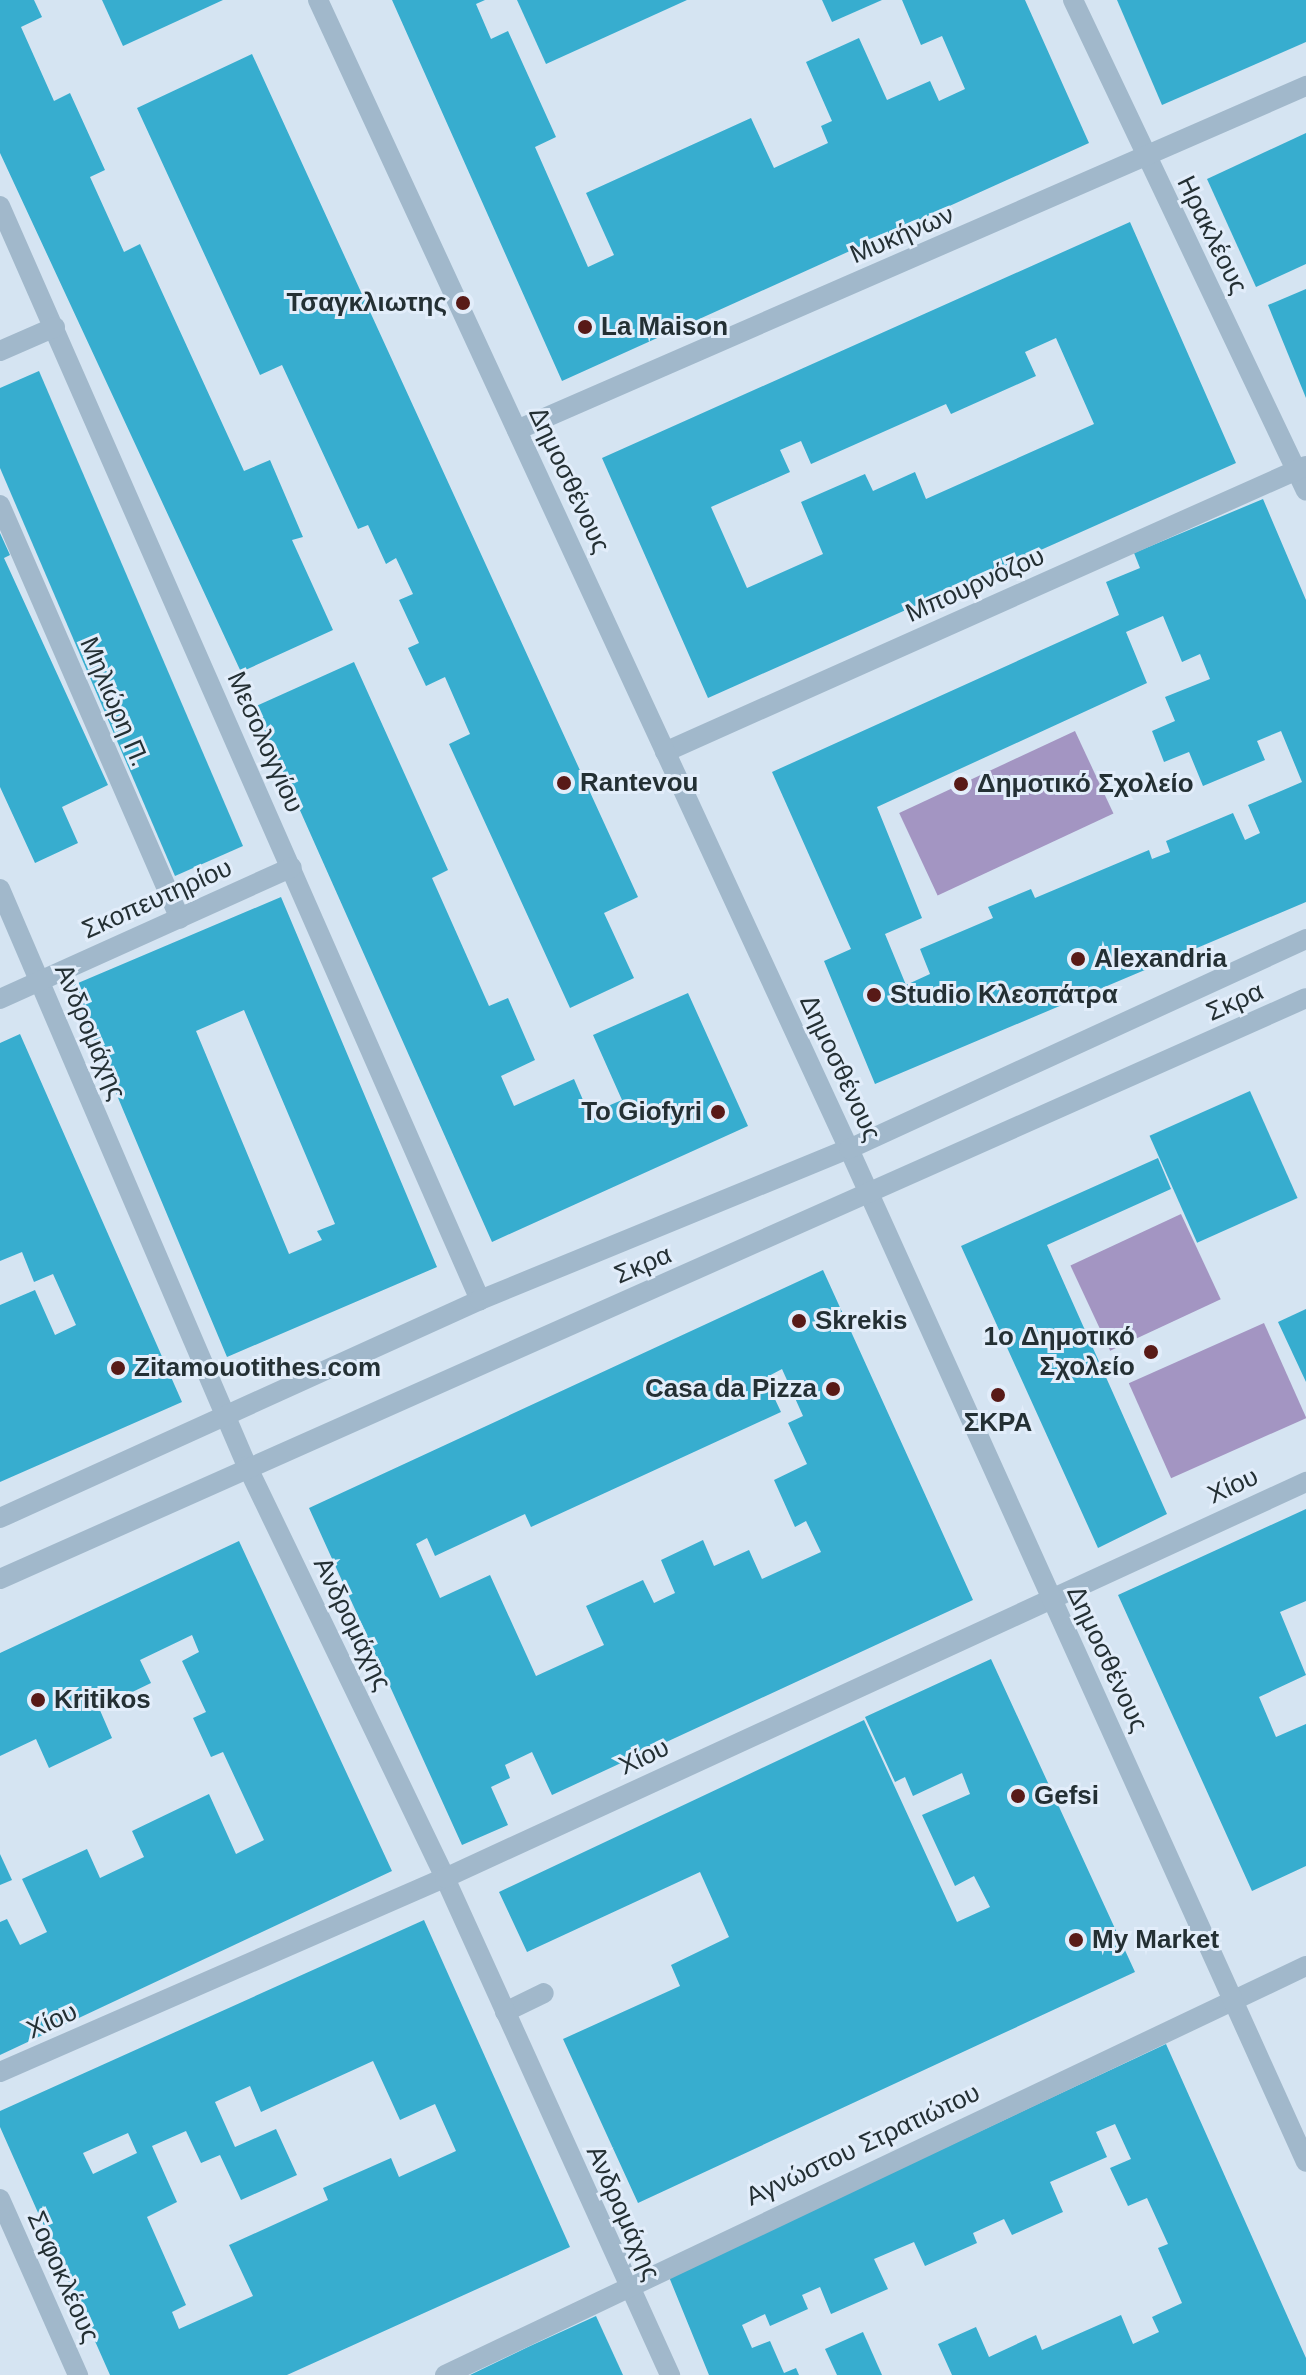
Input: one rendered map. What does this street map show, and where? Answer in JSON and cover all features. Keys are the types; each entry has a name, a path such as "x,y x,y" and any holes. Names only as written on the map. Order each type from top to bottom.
{"street":[{"name":"Δημοσθένους","path":"318,0 849,1149 1050,1597 1235,1997 1306,2162"},
{"name":"Ηρακλέους","path":"1073,0 1147,158 1301,468 1306,491"},
{"name":"Μυκήνων","path":"517,430 1147,158 1306,86"},
{"name":"Μεσολογγίου","path":"0,206 480,1300"},
{"path":"0,351 55,327"},
{"name":"Μπουρνόζου","path":"665,752 1301,468"},
{"name":"Μηλιώρη Π.","path":"0,505 180,919"},
{"name":"Σκοπευτηρίου","path":"0,999 292,867"},
{"name":"Ανδρομάχης","path":"0,889 247,1466 445,1878 670,2375"},
{"name":"Σκρα","path":"0,1518 480,1300 849,1149 1306,939"},
{"name":"Σκρα","path":"0,1579 247,1466 870,1195 1306,998"},
{"name":"Χίου","path":"0,2072 445,1878 1050,1597 1306,1482"},
{"name":"Αγνώστου Στρατιώτου","path":"445,2375 627,2285 1306,1966"},
{"path":"505,2012 544,1993"},
{"name":"Σοφοκλέους","path":"0,2199 78,2375"}],"shaded area":[{"path":"1075,731 1113,813 938,895 899,813"},
{"path":"1181,1214 1221,1299 1110,1351 1070,1266"},
{"path":"1264,1323 1306,1418 1171,1478 1129,1383"}],"building":[{"path":"0,0 34,0 42,17 21,27 54,101 70,93 105,170 90,177 124,252 140,244 244,471 270,460 303,537 292,540 333,630 241,672 0,153"},
{"path":"102,0 223,0 123,46"},
{"path":"392,0 485,0 476,4 491,39 508,31 556,137 535,147 588,267 614,255 586,193 751,118 774,168 828,143 821,126 832,121 806,62 859,38 887,100 930,81 939,101 965,89 942,36 921,45 902,0 1025,0 1089,143 562,381"},
{"path":"517,0 687,0 546,64"},
{"path":"822,0 882,0 832,22"},
{"path":"1117,0 1306,0 1306,42 1162,105"},
{"path":"252,54 638,897 604,913 634,978 570,1008 449,744 470,734 445,677 426,686 408,648 419,643 399,600 413,594 396,558 386,564 368,525 358,529 282,365 260,375 137,108"},
{"path":"1306,133 1306,264 1256,287 1207,179"},
{"path":"1130,222 1236,463 708,698 602,458","holes":["1056,338 1094,424 926,499 915,472 873,491 865,474 801,502 823,554 747,588 711,507 790,472 780,450 801,441 811,464 946,404 951,414 1036,376 1025,352"]},
{"path":"1306,289 1306,398 1268,305"},
{"path":"39,371 243,846 175,876 0,468 0,388"},
{"path":"1263,499 1306,600 1306,902 875,1084 824,961 851,949 772,772 1119,615 1106,582 1140,568 1134,553","holes":["1163,616 1182,662 1200,654 1210,679 1165,697 1175,721 1152,731 1164,762 1189,752 1203,786 1265,760 1257,741 1281,731 1302,782 1248,805 1260,833 1245,840 1233,813 1166,841 1170,852 1152,859 1149,850 1035,898 1031,889 988,907 993,918 920,949 930,974 906,985 885,934 922,918 877,807 1147,683 1126,632"]},
{"path":"0,533 10,555 4,558 108,785 62,807 78,843 35,863 0,787"},
{"path":"354,662 448,870 432,878 489,1006 508,998 535,1060 501,1076 514,1106 574,1079 589,1114 622,1100 593,1035 688,993 748,1126 492,1242 254,707"},
{"path":"281,897 437,1267 227,1357 71,986","holes":["244,1010 335,1224 317,1231 322,1240 289,1254 196,1031"]},
{"path":"20,1034 182,1402 0,1482 0,1305 35,1290 55,1335 76,1325 53,1274 34,1282 22,1252 0,1261 0,1043"},
{"path":"1250,1091 1298,1198 1197,1243 1150,1136"},
{"path":"1158,1158 1171,1189 1047,1245 1167,1514 1098,1548 961,1246"},
{"path":"823,1270 973,1600 552,1795 532,1752 505,1765 510,1778 491,1787 508,1825 462,1845 309,1508","holes":["782,1369 803,1416 788,1423 807,1464 774,1480 795,1527 806,1521 821,1552 762,1579 749,1550 714,1566 703,1540 661,1560 675,1593 654,1603 643,1580 586,1606 604,1645 536,1676 490,1575 440,1598 416,1544 427,1538 435,1556 525,1514 531,1527 781,1412 765,1378"]},
{"path":"1306,1309 1306,1382 1278,1322"},
{"path":"1306,1509 1306,1601 1280,1612 1306,1675 1259,1697 1276,1737 1306,1724 1306,1866 1252,1891 1118,1595"},
{"path":"239,1541 392,1871 0,2055 0,1922 7,1919 20,1945 47,1932 22,1879 87,1849 100,1878 144,1857 132,1831 209,1794 236,1854 264,1840 223,1752 211,1757 193,1718 206,1712 182,1661 199,1652 192,1635 140,1660 151,1683 99,1708 112,1738 49,1768 36,1739 0,1756 0,1653"},
{"path":"991,1659 1135,1972 638,2203 563,2039 680,1986 671,1965 729,1937 700,1872 527,1952 499,1892 864,1720 957,1922 990,1907 974,1876 955,1886 922,1815 970,1794 962,1773 913,1796 905,1777 895,1782 865,1717"},
{"path":"0,1854 12,1880 0,1885"},
{"path":"424,1920 570,2247 287,2375 110,2375 0,2127 0,2111","holes":["373,2061 400,2120 435,2104 456,2151 399,2177 391,2158 323,2188 328,2200 229,2245 253,2296 179,2329 172,2312 186,2305 147,2217 177,2202 152,2146 186,2131 201,2163 220,2155 241,2200 297,2175 276,2129 235,2147 215,2102 250,2086 261,2112","128,2133 137,2153 93,2174 83,2153"]},
{"path":"1166,2044 1306,2358 1306,2375 952,2375 938,2344 976,2327 989,2357 1036,2335 1042,2350 1121,2315 1133,2344 1159,2332 1152,2317 1182,2303 1158,2248 1168,2244 1147,2198 1128,2206 1110,2168 1131,2159 1115,2124 1096,2132 1107,2157 1050,2182 1063,2212 1012,2235 1004,2219 973,2233 977,2243 925,2266 914,2242 874,2259 888,2289 831,2314 820,2287 802,2295 808,2309 770,2326 765,2314 742,2325 752,2348 770,2341 784,2373 796,2368 799,2375 709,2375 669,2277"},
{"path":"596,2316 623,2375 470,2375 528,2347"},
{"path":"863,2332 882,2375 837,2375 825,2349"}],"place":[{"name":"Τσαγκλιωτης","path":"463,303"},
{"name":"La Maison","path":"585,327"},
{"name":"Rantevou","path":"564,783"},
{"name":"Δημοτικό Σχολείο","path":"961,784"},
{"name":"Alexandria","path":"1078,959"},
{"name":"Studio Κλεοπάτρα","path":"874,995"},
{"name":"To Giofyri","path":"718,1112"},
{"name":"Skrekis","path":"799,1321"},
{"name":"1o Δημοτικό Σχολείο","path":"1151,1352"},
{"name":"Zitamouotithes.com","path":"118,1368"},
{"name":"Casa da Pizza","path":"833,1389"},
{"name":"ΣΚΡΑ","path":"998,1395"},
{"name":"Kritikos","path":"38,1700"},
{"name":"Gefsi","path":"1018,1796"},
{"name":"My Market","path":"1076,1940"}]}
